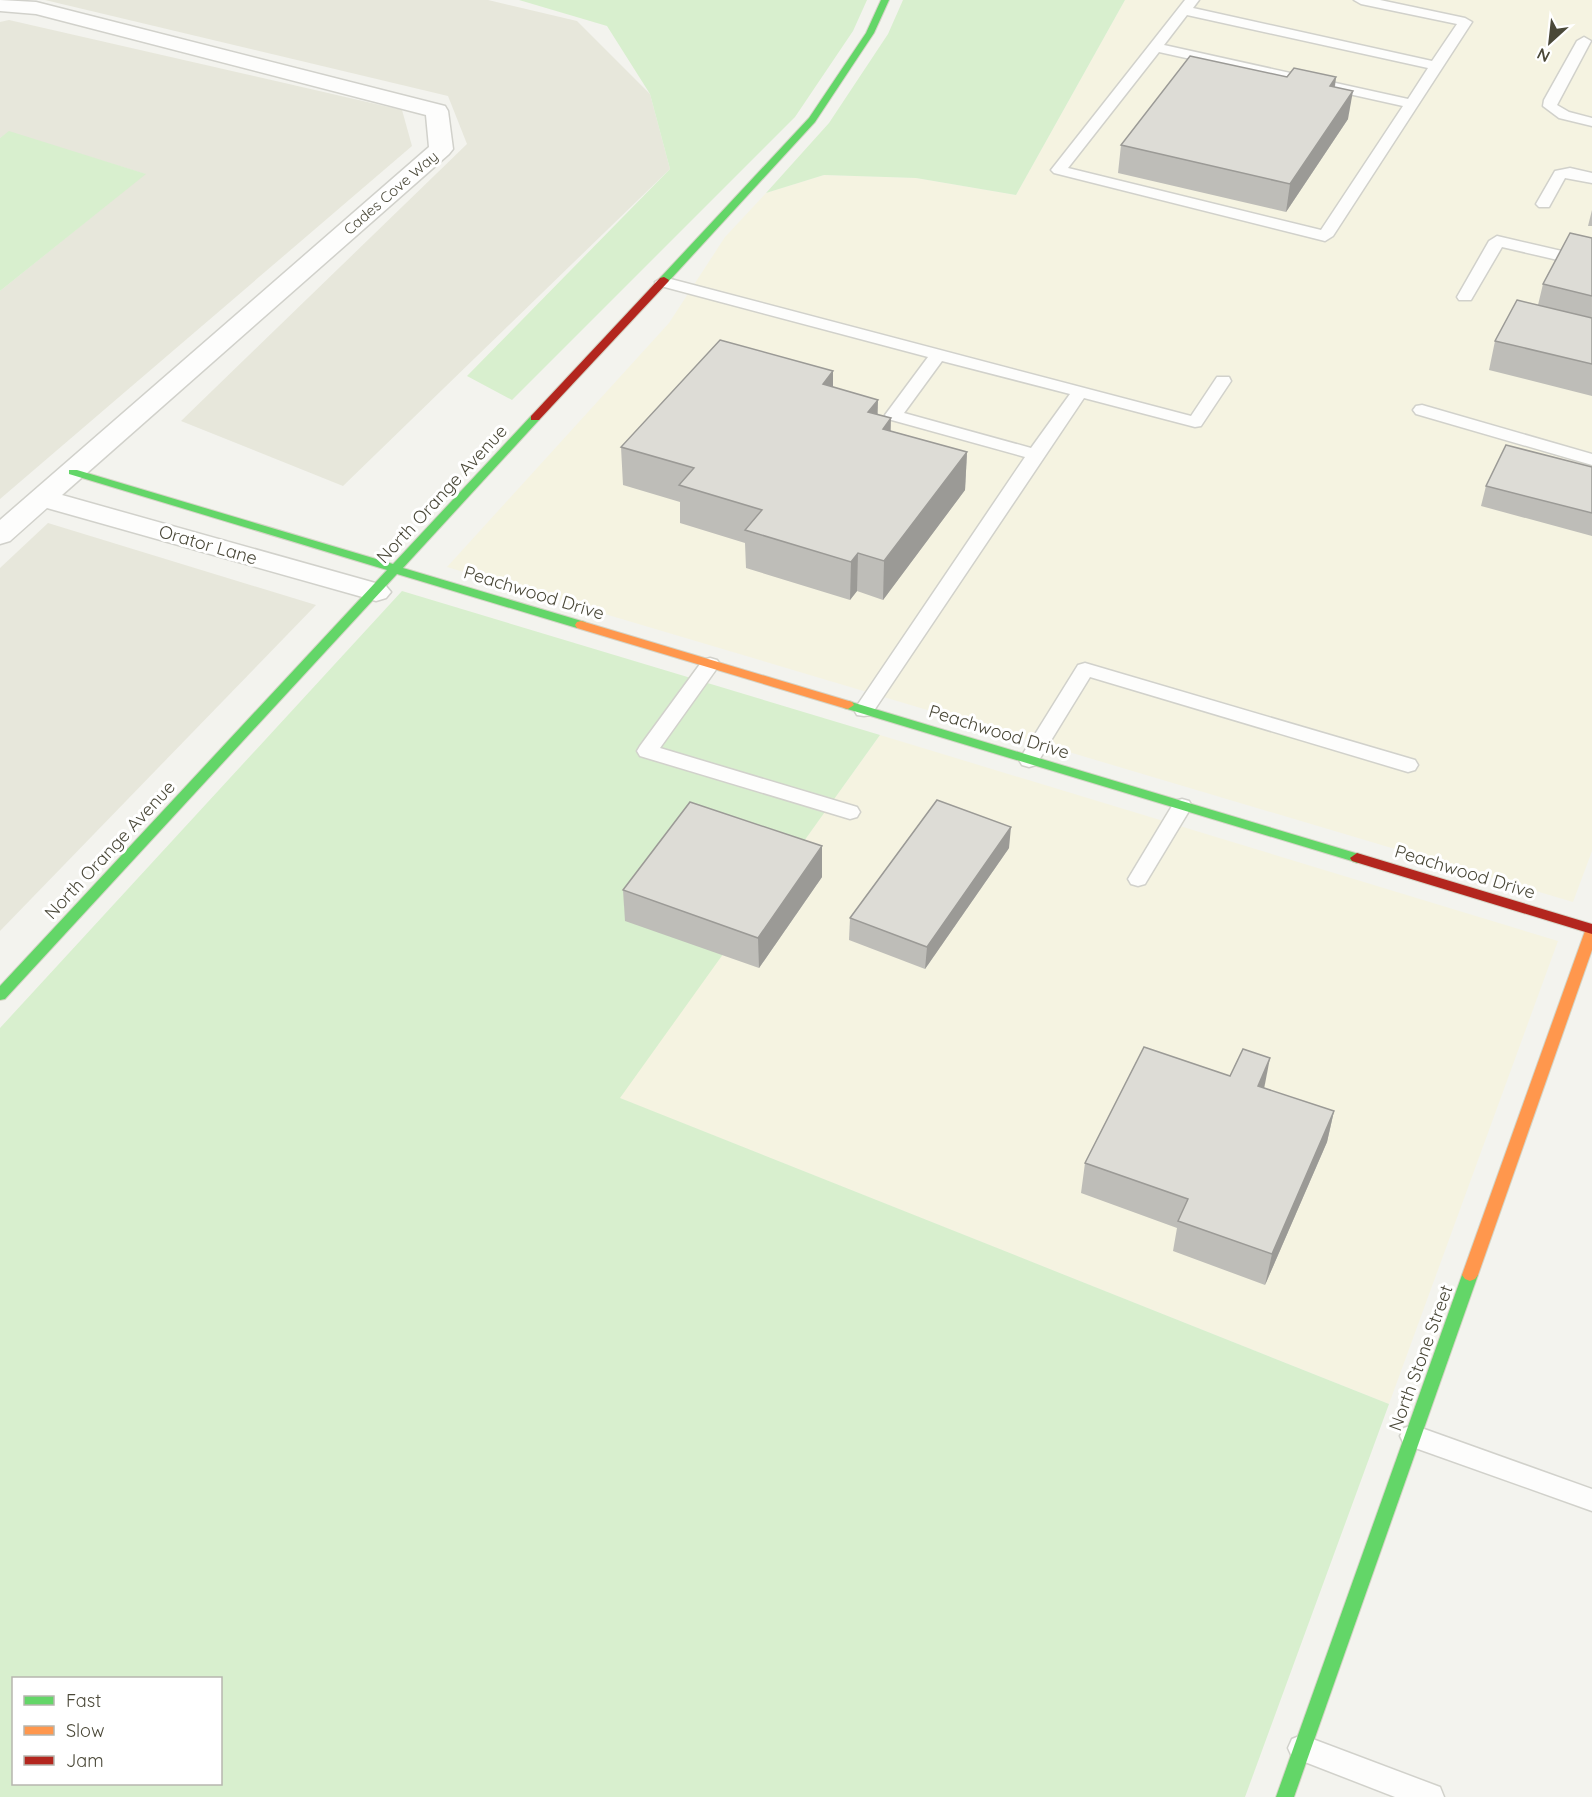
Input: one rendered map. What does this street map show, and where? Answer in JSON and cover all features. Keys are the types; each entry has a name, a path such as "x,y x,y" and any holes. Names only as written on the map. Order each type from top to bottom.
{"street":[{"name":"North Orange Avenue","path":"0,995 812,120 870,33 885,0"},
{"name":"Cades Cove Way","path":"0,5 36,8 437,111 441,149 0,535"},
{"name":"Orator Lane","path":"73,472 396,570"},
{"name":"Orator Lane","path":"41,498 376,592"},
{"name":"Peachwood Drive","path":"396,570 1592,930"},
{"name":"North Stone Street","path":"1285,1797 1592,930"}],"lane":[{"path":"1361,0 1465,22 1325,236 1059,170 1188,5 1436,66"},
{"path":"1584,40 1551,100 1550,106 1567,117 1592,122"},
{"path":"1155,47 1412,104"},
{"path":"1544,204 1560,174 1592,178"},
{"path":"1465,297 1497,241 1592,263"},
{"path":"663,282 1195,422 1223,381"},
{"path":"938,355 894,416 1035,455"},
{"path":"864,711 1035,455 1080,392"},
{"path":"1422,410 1592,460"},
{"path":"710,664 647,751 850,812"},
{"path":"1029,760 1085,669 1408,765"},
{"path":"1138,879 1182,806"},
{"path":"1413,1436 1592,1500"},
{"path":"1302,1748 1430,1797"}],"shaded area":[{"path":"45,0 488,0 577,21 650,94 670,169 343,486 181,421 467,144 448,96"},
{"path":"1125,0 1592,0 1592,851 1573,902 447,567 669,323 725,237 766,193 824,175 916,178 1016,195"},
{"path":"9,20 402,110 412,146 0,499 0,291 145,174 9,132 0,138 0,22"},
{"path":"48,523 316,605 0,931 0,568"},
{"path":"880,735 1558,941 1389,1404 619,1098"}],"green space":[{"path":"519,0 867,0 853,31 795,117 512,400 467,376 670,169 650,94 607,26"},
{"path":"903,0 1125,0 1016,195 916,178 824,175 766,193 829,123 888,34"},
{"path":"9,131 146,174 0,291 0,138"},
{"path":"402,591 880,735 620,1098 1389,1404 1245,1797 0,1797 0,1028"}],"building":[{"path":"1190,56 1287,77 1294,68 1336,77 1330,86 1353,91 1290,184 1121,145"},
{"path":"1570,233 1592,238 1592,296 1543,284"},
{"path":"1517,300 1592,318 1592,364 1495,341"},
{"path":"720,340 833,371 823,384 878,400 868,412 891,418 883,429 967,452 884,561 858,553 851,562 745,530 762,510 679,485 694,468 621,447"},
{"path":"1506,445 1592,467 1592,513 1486,486"},
{"path":"937,800 1011,827 927,947 850,918"},
{"path":"690,802 822,846 758,938 623,890"},
{"path":"1144,1047 1230,1076 1243,1049 1270,1058 1258,1086 1334,1111 1272,1254 1178,1221 1188,1199 1085,1163"}],"traffic: fast":[{"path":"664,280 812,120 870,33 885,0"},
{"path":"0,995 535,418"},
{"path":"73,472 581,625"},
{"path":"848,705 1357,858"},
{"path":"1285,1797 1470,1275"}],"traffic: slow":[{"path":"581,625 848,705"},
{"path":"1470,1275 1592,931"}],"traffic: jam":[{"path":"535,418 664,280"},
{"path":"1357,858 1592,929"}]}
